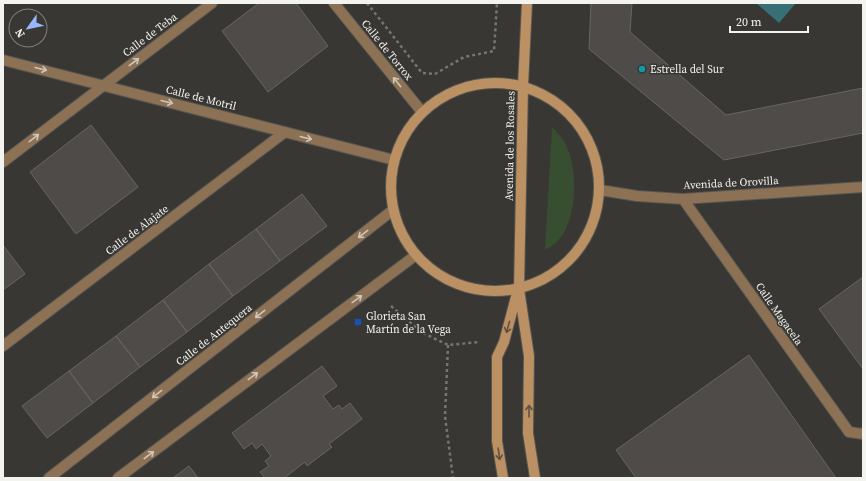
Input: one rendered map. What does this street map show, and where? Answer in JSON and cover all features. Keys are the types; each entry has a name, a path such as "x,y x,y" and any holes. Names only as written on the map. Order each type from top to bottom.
{"main road":[{"name":"Avenida de los Rosales","path":"527,3 523,86 519,289 529,356 528,433 535,478"},
{"path":"487,82 523,86 554,100 580,125 595,156 600,190 593,224 576,254 550,276 519,289 490,292 462,286 437,274 416,255 402,234 393,210 391,185 394,160 405,134 422,112 452,92 487,82"},
{"name":"Avenida de los Rosales","path":"503,478 497,441 497,356 504,342 519,289"}],"street":[{"name":"Calle de Teba","path":"3,162 102,85 212,3"},
{"name":"Calle de Torrox","path":"334,3 422,112"},
{"name":"Calle de Motril","path":"3,60 394,160"},
{"name":"Calle de Alajate","path":"3,346 285,132"},
{"name":"Avenida de Orovilla","path":"600,190 637,196 683,199 863,187"},
{"name":"Calle Magacela","path":"683,199 849,432 863,434"},
{"name":"Calle de Antequera","path":"49,478 393,210"},
{"path":"118,478 416,255"}],"path":[{"path":"367,3 422,74 436,74 464,57 494,51 497,3"},
{"path":"392,306 423,333 448,345 480,342"},
{"path":"448,345 446,416 453,478"}],"green space":[{"path":"552,127 565,143 570,154 573,166 574,195 569,222 563,234 556,243 545,250"}],"water":[{"path":"756,3 796,3 779,23"}],"building":[{"path":"259,3 296,3 328,46 268,92 222,31"},
{"name":"Estrella del Sur","path":"591,3 632,3 630,32 726,115 863,88 863,133 724,160 589,49"},
{"path":"91,125 138,187 76,234 30,172"},
{"path":"302,194 327,226 280,261 256,229"},
{"path":"256,229 280,261 233,296 209,264"},
{"path":"3,245 25,274 3,290"},
{"path":"209,264 233,296 187,332 163,300"},
{"path":"863,277 863,369 819,309"},
{"path":"163,300 187,332 140,367 116,336"},
{"path":"116,336 140,367 93,403 69,371"},
{"path":"749,355 836,478 636,478 616,450"},
{"path":"322,366 337,386 323,396 333,409 339,405 342,409 350,403 362,419 329,444 332,447 307,466 305,462 284,478 265,478 260,472 269,466 265,461 271,456 262,444 256,449 252,443 244,449 232,433"},
{"path":"69,371 93,403 47,438 22,406"},
{"path":"189,466 198,478 173,478"}],"place":[{"name":"Estrella del Sur","path":"642,69"},
{"name":"Glorieta San Martín de la Vega","path":"358,322"}]}
